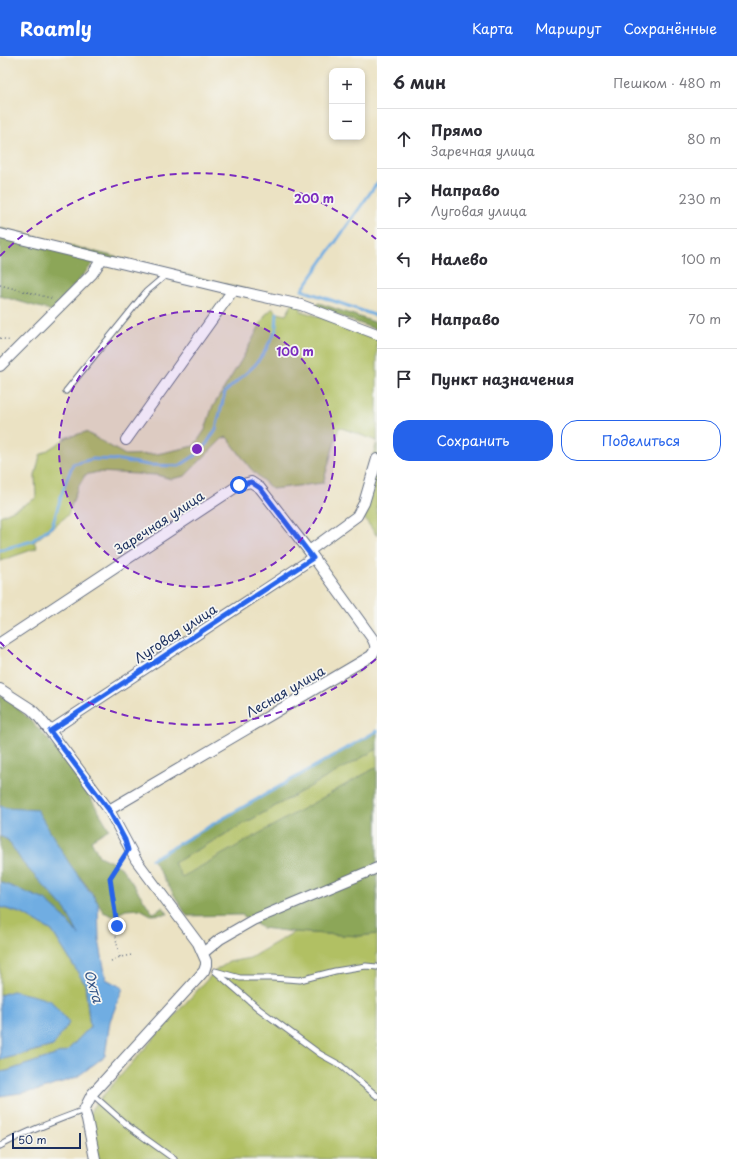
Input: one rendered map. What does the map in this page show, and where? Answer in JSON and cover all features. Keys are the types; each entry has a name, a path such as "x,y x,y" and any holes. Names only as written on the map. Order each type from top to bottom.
{"street":[{"path":"0,234 301,305 377,334"},
{"path":"0,366 92,274 102,259"},
{"path":"126,440 233,290"},
{"name":"Луговая улица","path":"50,731 311,554 357,516 364,503 377,459"},
{"name":"Заречная улица","path":"0,642 239,485 246,482 251,482 260,488 311,554"},
{"name":"Лесная улица","path":"109,810 371,656 375,650 375,644 372,638 311,554"},
{"path":"0,689 31,709 50,731 109,810 136,860 198,943 206,965 200,975 92,1094 84,1110 95,1159"},
{"path":"202,953 220,939 252,920 377,868"}],"lane":[{"path":"66,391 146,292 168,274"},
{"path":"377,967 366,966 335,971 300,980 240,978 215,971 259,1009 320,1054 340,1066 377,1096"},
{"path":"92,1094 128,1126 174,1159"},
{"path":"0,1146 30,1130 50,1124 84,1110"}],"path":[{"path":"0,285 65,302"},
{"path":"120,957 116,939 117,926 110,878 124,856"},
{"path":"111,961 120,957 132,955"}],"green space":[{"path":"0,228 248,290 96,260 52,311 0,296"},
{"path":"293,303 301,305 301,311 377,335 377,441 339,427 323,483 272,489 251,469 227,437 222,439 185,476 171,479 157,475 98,472 85,475 77,489 68,515 34,542 37,548 0,561 0,516 36,498 35,476 40,455 68,437 86,432 125,455 157,454 194,446 205,430 212,408 242,359 266,314 273,308 277,313 286,315"},
{"path":"319,303 377,323 377,330 316,307 316,304"},
{"path":"377,441 377,536 358,509"},
{"path":"0,694 16,707 47,738 75,774 99,811 109,829 91,840 99,856 116,864 124,871 152,912 154,913 163,907 168,914 151,915 140,909 126,910 113,916 103,912 94,896 72,868 47,843 6,808 0,806"},
{"path":"377,731 377,749 174,863 182,877 377,767 377,934 359,936 294,932 262,928 242,915 187,916 152,859"},
{"path":"377,749 377,767 182,878 174,863"},
{"path":"0,836 8,840 23,863 66,910 80,937 61,914 45,900 0,882"},
{"path":"0,907 23,914 52,931 85,984 90,1027 67,1051 0,1072 0,1060 53,1046 14,991 0,995"},
{"path":"294,932 359,936 377,934 377,1159 98,1159 90,1114 92,1108 215,971 229,962 250,958"}],"water":[{"name":"Охта","path":"0,806 6,808 37,810 69,863 98,903 99,939 106,979 123,988 110,1021 105,1056 77,1077 40,1090 0,1096 0,1072 67,1051 90,1027 85,984 52,931 23,914 0,907 0,882 45,900 61,914 79,935 65,909 23,863 8,840 0,836"},
{"path":"13,991 51,1001 69,1023 53,1046 0,1060 0,995"}],"waterway":[{"path":"377,183 302,290 377,316"},
{"path":"0,550 32,541 52,526 73,464 93,459 120,460 148,465 179,466 202,451 216,429 225,392 255,365 265,351 276,330 277,313"},
{"path":"152,859 377,731"}],"route":[{"path":"117,926 110,878 128,850 125,840 109,810 50,731 313,558 256,484 246,482 239,485"}]}
